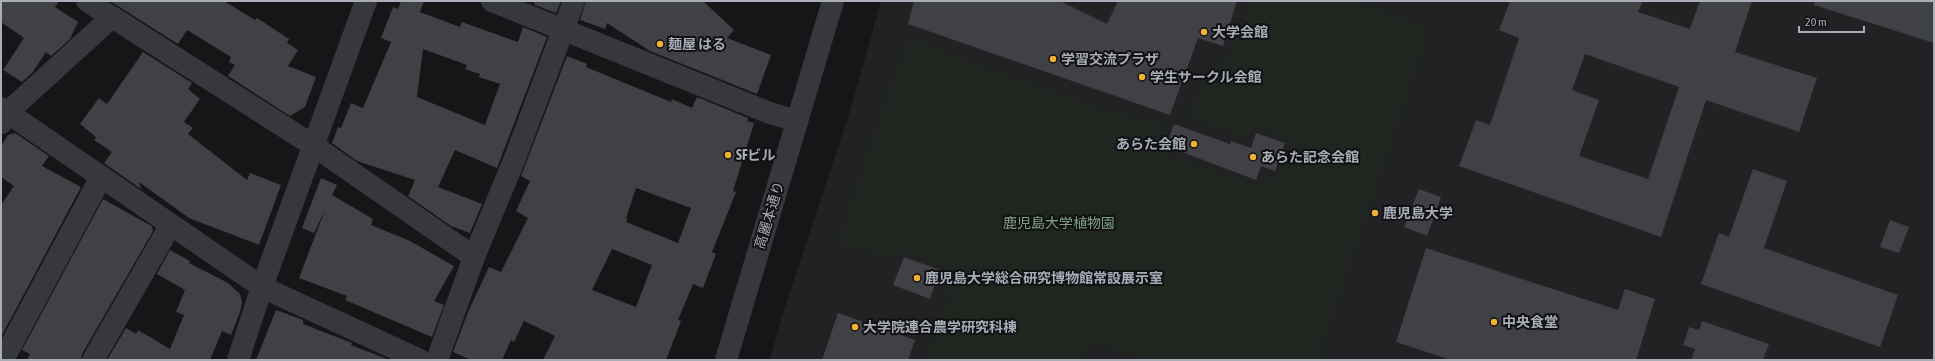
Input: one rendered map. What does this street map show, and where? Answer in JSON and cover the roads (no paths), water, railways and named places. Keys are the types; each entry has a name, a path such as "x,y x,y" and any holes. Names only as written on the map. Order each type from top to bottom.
{"street":[{"path":"87,1 314,146 474,257"},
{"path":"238,360 262,288 366,1"},
{"path":"492,1 764,110 797,121"},
{"path":"437,360 474,257 515,158 574,1"},
{"name":"高麗本通り","path":"726,360 833,1"},
{"path":"112,18 3,114 101,177 262,288 420,360"},
{"path":"4,358 101,177"},
{"path":"93,360 170,226"}],"place":[{"name":"大学会館","path":"1204,32"},
{"name":"麺屋 はる","path":"660,44"},
{"name":"学習交流プラザ","path":"1053,59"},
{"name":"学生サークル会館","path":"1142,77"},
{"name":"あらた会館","path":"1194,144"},
{"name":"SFビル","path":"728,155"},
{"name":"あらた記念会館","path":"1253,157"},
{"name":"鹿児島大学","path":"1375,213"},
{"name":"鹿児島大学総合研究博物館常設展示室","path":"917,278"},
{"name":"中央食堂","path":"1494,322"},
{"name":"大学院連合農学研究科棟","path":"855,327"}],"park label":[{"name":"鹿児島大学植物園","path":"1059,223"}]}
